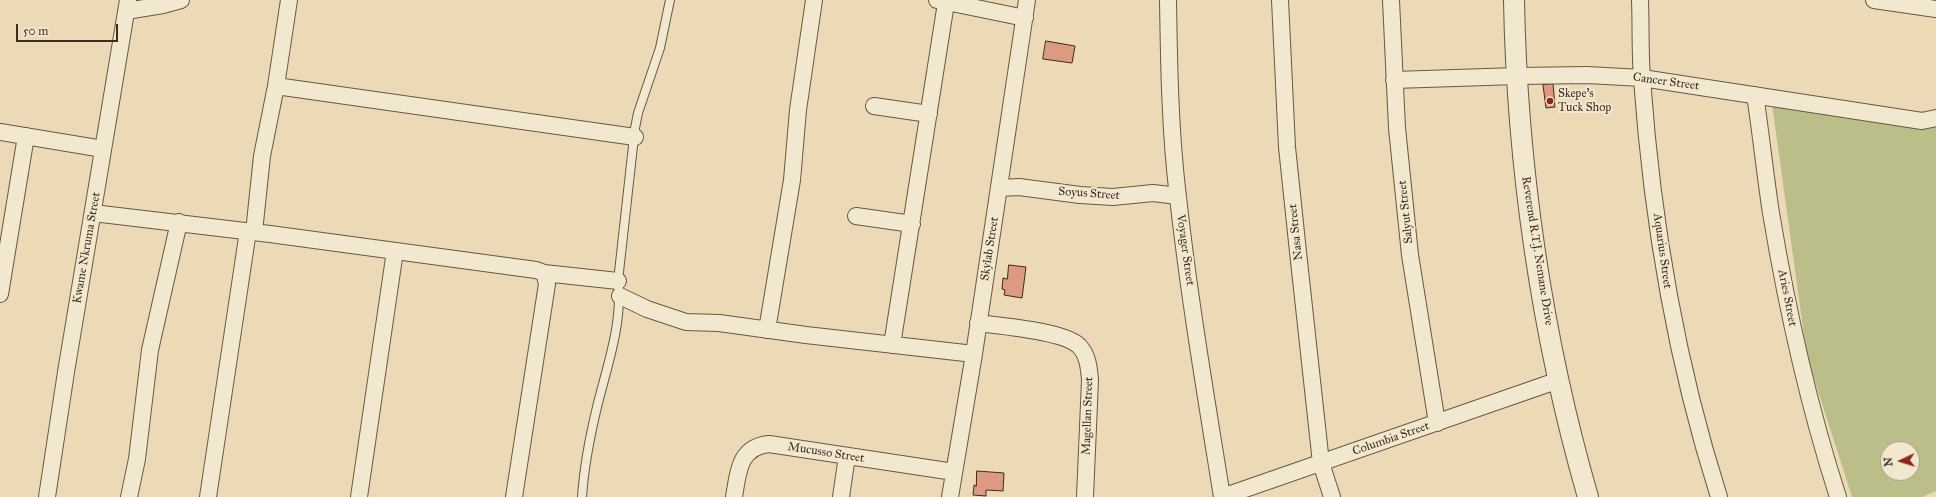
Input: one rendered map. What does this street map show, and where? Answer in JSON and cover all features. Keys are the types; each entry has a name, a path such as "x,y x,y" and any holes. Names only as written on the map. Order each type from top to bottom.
{"street":[{"path":"127,5 163,5 181,0"},
{"path":"208,497 262,156 276,86 289,0"},
{"path":"767,330 792,180 798,110 814,0"},
{"name":"Skylab Street","path":"950,497 1000,188 1027,0"},
{"name":"Voyager Street","path":"1168,0 1170,83 1178,196 1196,336 1222,497"},
{"name":"Nasa Street","path":"1280,0 1287,147 1321,463 1332,497"},
{"name":"Salyut Street","path":"1392,0 1397,128 1410,255 1437,423"},
{"name":"Reverend R.T.J. Nemane Drive","path":"1514,0 1517,76 1527,193 1546,312 1559,380 1588,497"},
{"name":"Aquarius Street","path":"1640,0 1642,78 1653,191 1671,308 1689,390 1718,497"},
{"path":"1874,0 1936,9"},
{"path":"892,345 929,114 941,1 1025,18"},
{"name":"Kwame Nkruma Street","path":"47,497 66,372 94,213 127,5"},
{"name":"Cancer Street","path":"1394,80 1587,75 1642,78 1922,121 1936,118"},
{"path":"276,86 634,137"},
{"name":"Aries Street","path":"1755,95 1771,211 1792,324 1809,397 1838,497"},
{"path":"874,106 929,114"},
{"path":"0,132 103,149"},
{"path":"0,294 5,230 26,136"},
{"name":"Soyus Street","path":"1000,188 1019,187 1114,197 1153,193 1178,196"},
{"path":"94,213 179,222 536,270 619,289 647,309 686,322 719,323 974,354"},
{"path":"856,216 912,224"},
{"path":"129,497 137,459 150,350 179,222"},
{"path":"359,497 395,251"},
{"path":"514,497 546,284 544,273"},
{"name":"Magellan Street","path":"978,323 1060,335 1079,345 1085,353 1089,366 1090,380 1085,497"},
{"name":"Columbia Street","path":"1222,497 1559,380"},
{"name":"Mucusso Street","path":"734,497 738,470 742,460 746,454 761,445 770,444 954,472"},
{"path":"841,497 847,456"}],"lane":[{"path":"582,497 594,419 609,363 619,289 634,137 638,113 660,48 670,0"}],"green space":[{"path":"1771,97 1936,121 1936,491 1922,497 1852,497 1807,357"}],"building":[{"path":"1046,41 1075,46 1072,63 1043,59"},
{"name":"Skepe's Tuck Shop","path":"1553,84 1555,107 1546,108 1543,85"},
{"path":"1009,265 1026,267 1022,298 1004,295 1005,290 1002,289 1003,278 1007,279"},
{"path":"977,471 1004,473 1003,491 986,490 986,496 973,495 974,485 976,486"}],"place":[{"name":"Skepe's Tuck Shop","path":"1550,101"}]}
